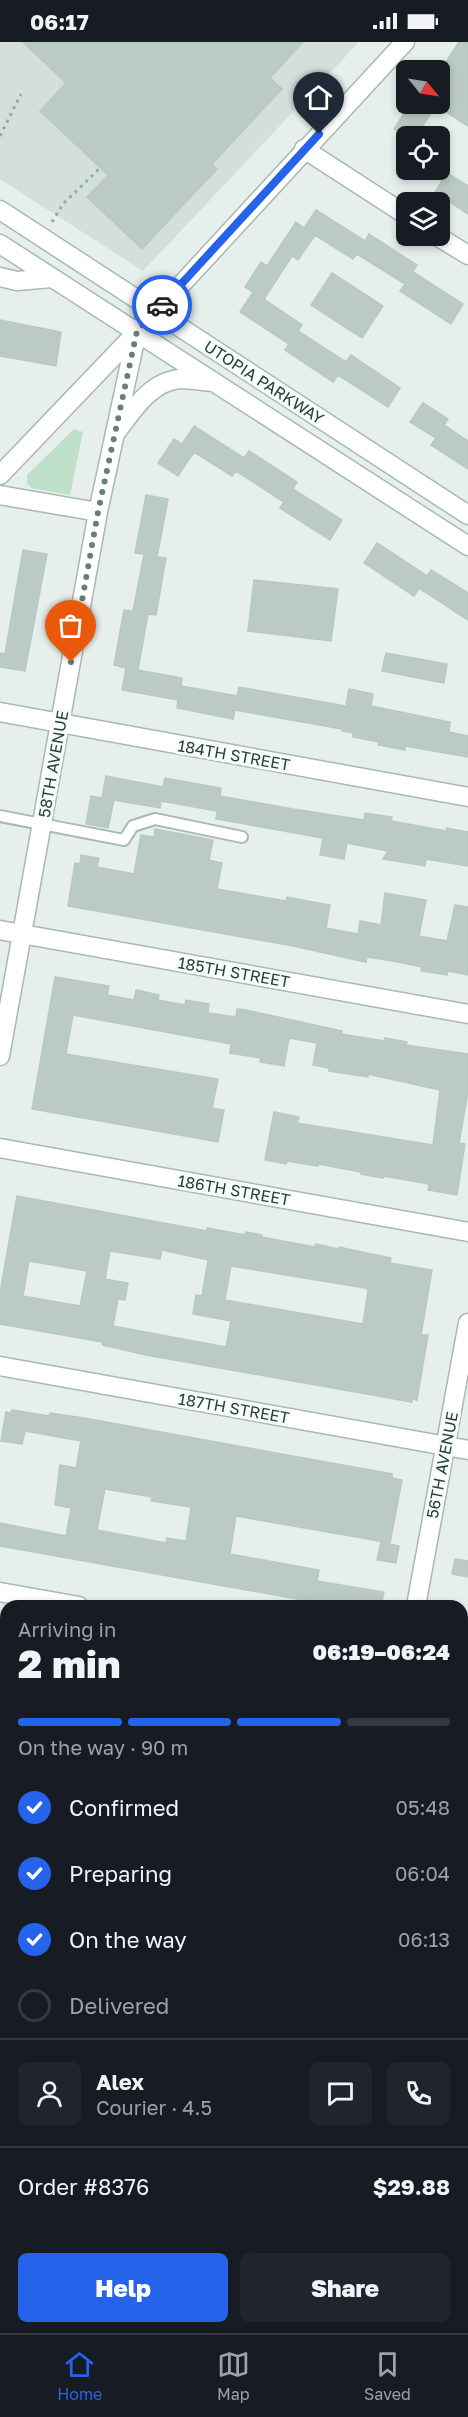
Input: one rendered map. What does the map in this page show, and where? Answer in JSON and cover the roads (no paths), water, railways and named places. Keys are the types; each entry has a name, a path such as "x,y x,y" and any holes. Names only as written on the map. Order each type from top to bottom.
{"street":[{"path":"0,475 156,312 405,42"},
{"path":"304,149 396,209"},
{"name":"UTOPIA PARKWAY","path":"0,210 468,515"},
{"name":"UTOPIA PARKWAY","path":"0,244 468,546"},
{"path":"450,244 468,255"},
{"path":"0,278 17,281 52,279"},
{"name":"58TH AVENUE","path":"0,1056 98,512 137,331"},
{"path":"115,434 151,391 162,384 178,379 215,382"},
{"path":"0,495 98,512"},
{"name":"184TH STREET","path":"0,712 468,797"},
{"name":"185TH STREET","path":"0,930 468,1014"},
{"name":"186TH STREET","path":"0,1148 468,1232"},
{"name":"56TH AVENUE","path":"417,1600 468,1323"},
{"name":"187TH STREET","path":"0,1366 468,1450"},
{"path":"0,1592 45,1600"}],"lane":[{"path":"0,816 123,840 133,826 155,819 242,837"}]}
